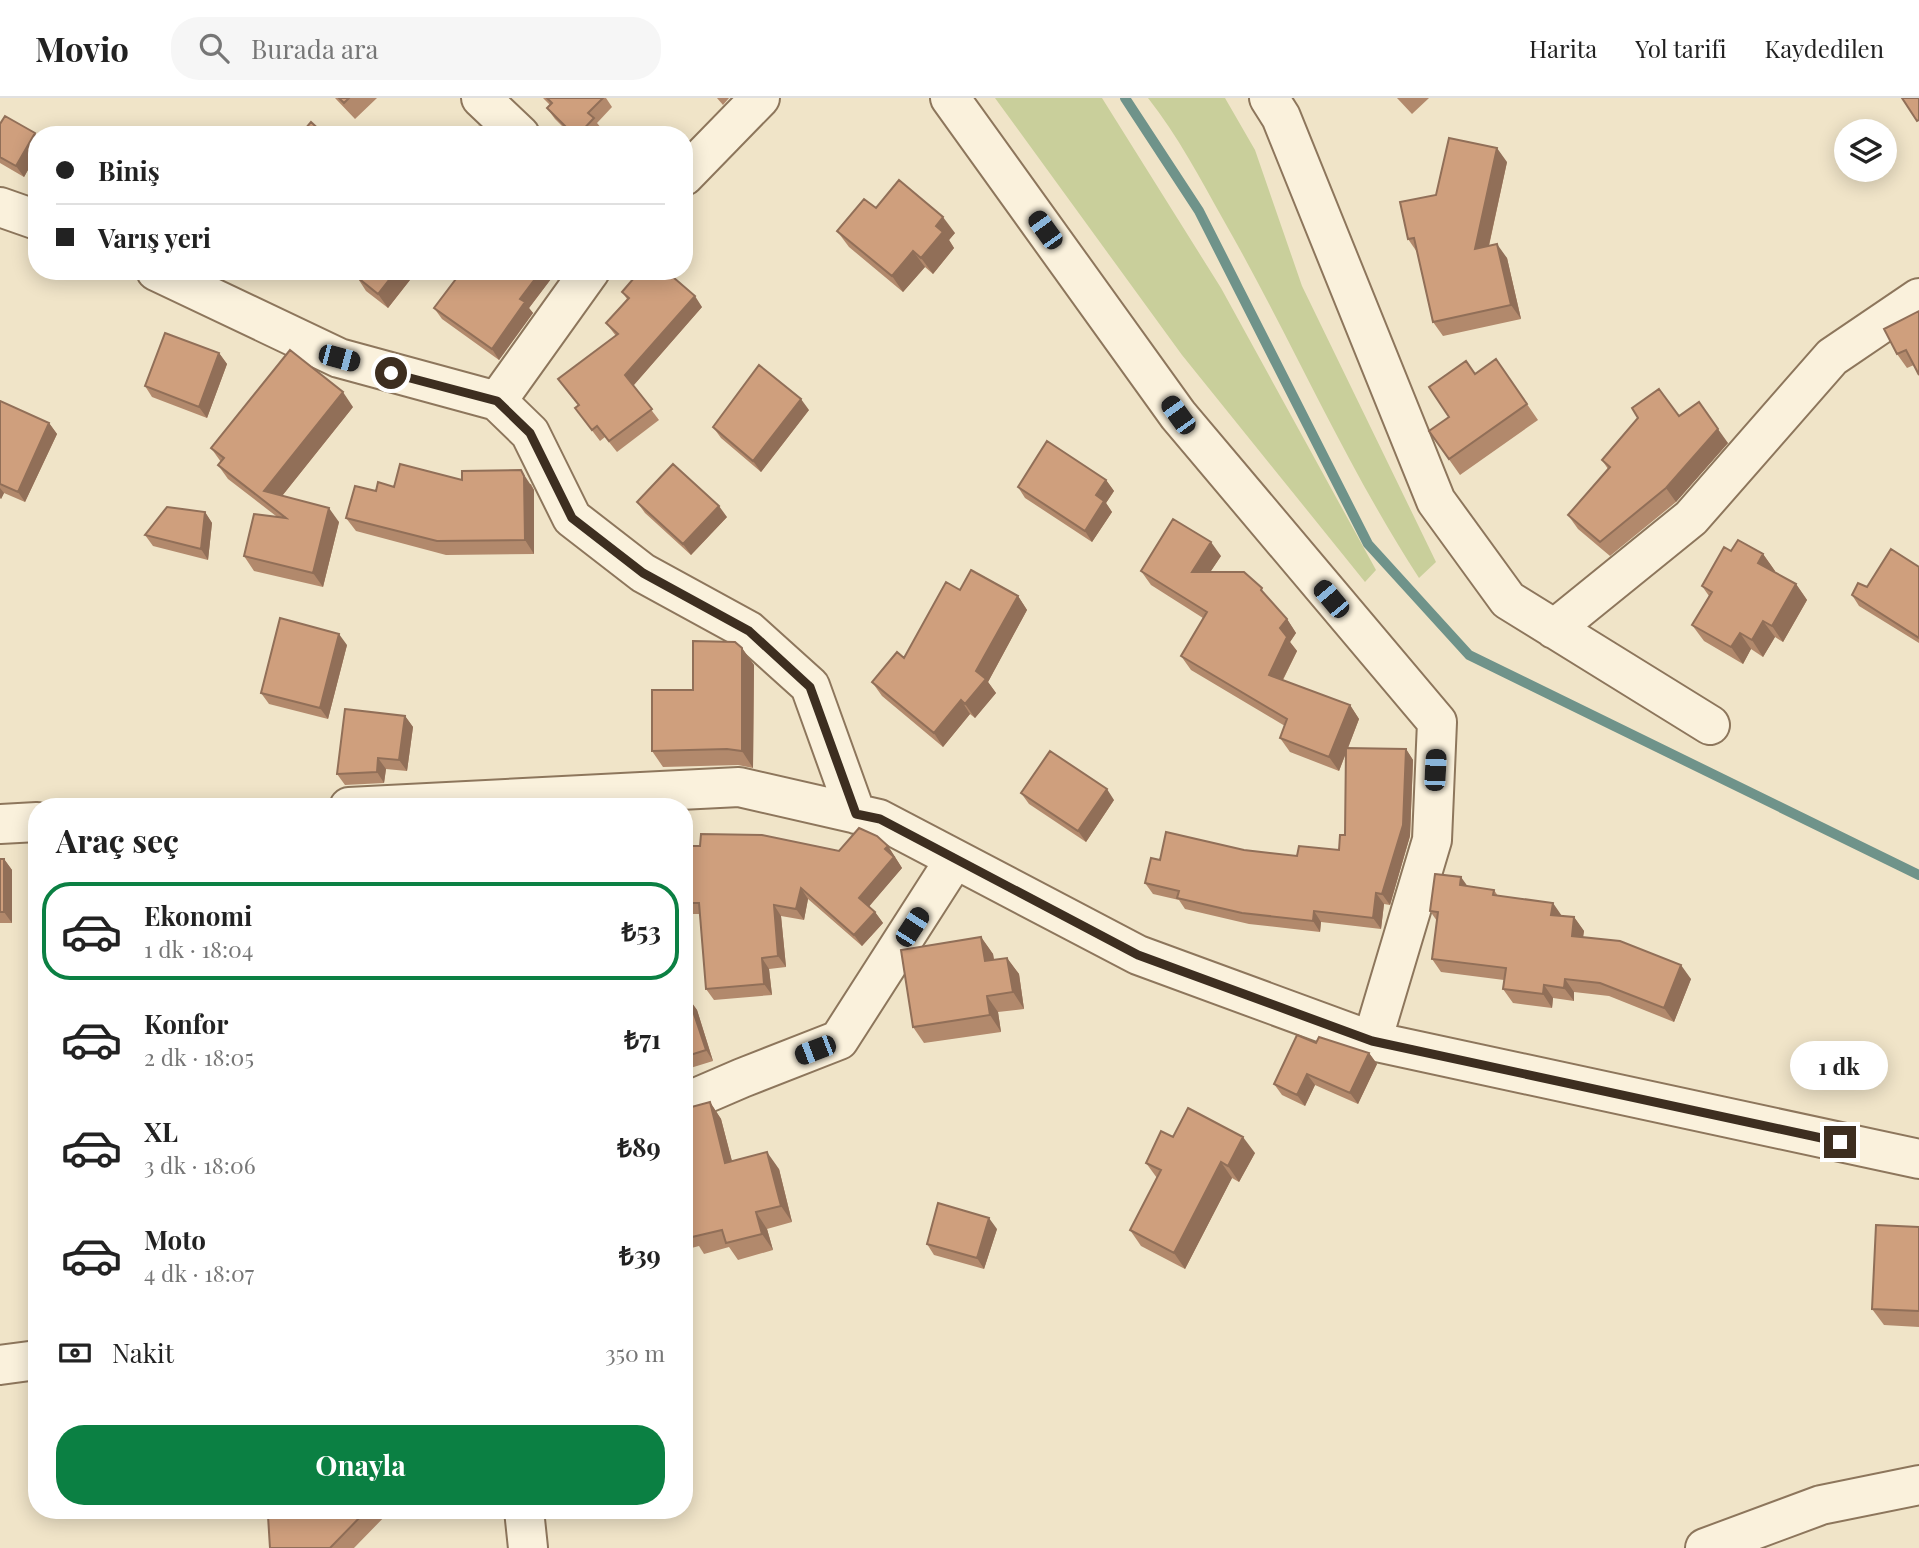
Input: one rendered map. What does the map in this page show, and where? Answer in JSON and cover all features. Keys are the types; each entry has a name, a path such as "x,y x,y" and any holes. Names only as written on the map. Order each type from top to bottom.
{"street":[{"path":"481,98 511,126"},
{"path":"693,167 760,98"},
{"path":"950,98 1178,415 1437,722 1432,841 1372,1041"},
{"path":"1269,98 1281,117 1436,501 1508,600 1710,724"},
{"path":"0,207 28,217"},
{"path":"175,280 339,358 497,401 530,433 572,518 643,573 749,631 810,687 856,814"},
{"path":"497,401 584,280"},
{"path":"1554,629 1691,518 1832,357 1919,298"},
{"path":"524,798 739,787 880,819 1138,955 1372,1041 1919,1159"},
{"path":"0,824 28,822"},
{"path":"693,1099 839,1040 955,859"},
{"path":"0,1364 28,1361"},
{"path":"1705,1548 1821,1505 1919,1485"},
{"path":"525,1519 528,1548"}],"green space":[{"path":"995,98 1102,98 1221,288 1376,570 1365,582 1182,355"},
{"path":"1148,98 1225,98 1255,150 1302,286 1436,562 1419,578 1342,446 1249,265 1197,173"}],"building":[{"path":"547,98 603,98 588,113 594,118 586,126 565,126 547,108 552,103"},
{"path":"1902,98 1919,98 1919,120 1917,121"},
{"path":"5,116 28,129 28,145 16,166 0,157 0,124"},
{"path":"1449,138 1497,148 1475,249 1497,244 1511,305 1433,322 1414,238 1408,239 1400,202 1436,195"},
{"path":"899,180 943,217 936,226 943,232 921,258 913,251 892,276 837,231 864,199 876,208"},
{"path":"361,280 389,280 378,294"},
{"path":"455,280 534,280 520,299 525,302 492,349 434,308"},
{"path":"632,280 676,280 695,296 625,375 652,409 609,441 597,426 592,430 575,408 579,405 558,379 618,334 606,323 629,298 622,292"},
{"path":"1919,311 1919,375 1906,350 1897,354 1884,329"},
{"path":"165,333 219,353 199,407 145,386"},
{"path":"290,350 343,392 264,491 329,508 313,573 244,556 254,514 286,518 218,465 224,458 211,448"},
{"path":"1496,359 1527,404 1449,459 1429,431 1449,417 1429,387 1466,361 1475,374"},
{"path":"759,365 801,399 753,461 713,427"},
{"path":"1659,389 1679,416 1699,402 1718,429 1666,488 1600,542 1568,515 1610,467 1602,460 1638,418 1632,408"},
{"path":"0,401 49,423 18,492 0,484"},
{"path":"1047,441 1106,480 1096,495 1104,501 1085,531 1018,487"},
{"path":"400,464 462,480 462,471 521,470 524,476 525,540 437,541 346,518 355,486 376,491 378,482 394,487"},
{"path":"673,464 719,506 683,544 637,502"},
{"path":"167,507 205,512 201,549 145,535"},
{"path":"1173,519 1211,542 1192,572 1244,572 1262,588 1287,619 1280,628 1287,637 1269,675 1350,705 1329,757 1280,738 1287,719 1181,656 1207,612 1141,571"},
{"path":"1738,540 1763,554 1758,563 1796,584 1772,626 1763,621 1752,640 1740,633 1731,647 1692,625 1712,592 1702,586 1724,547 1731,551"},
{"path":"1891,549 1919,567 1919,638 1852,595 1858,583 1867,587"},
{"path":"971,570 1018,596 976,671 986,679 965,704 961,700 934,733 872,682 897,652 904,658 946,582 960,590"},
{"path":"280,618 339,634 320,708 261,693"},
{"path":"693,641 735,642 742,648 742,751 652,751 652,690 693,690"},
{"path":"345,709 405,716 399,760 378,758 377,772 337,774"},
{"path":"1346,748 1406,749 1403,825 1382,894 1376,893 1373,918 1314,911 1313,921 1242,913 1177,898 1179,891 1145,883 1151,858 1160,860 1166,832 1244,850 1297,856 1299,846 1339,850 1340,835 1345,835"},
{"path":"1050,751 1107,789 1078,831 1021,793"},
{"path":"859,828 877,836 888,846 885,849 894,857 859,898 875,912 854,935 801,888 796,909 774,905 778,956 762,958 764,984 706,989 699,903 693,903 693,846 700,846 701,834 762,835 839,851"},
{"path":"0,859 4,859 4,912 0,912"},
{"path":"1435,874 1461,877 1460,885 1494,890 1493,895 1553,903 1551,915 1574,917 1572,936 1620,941 1681,965 1664,1008 1600,983 1565,979 1564,988 1544,985 1543,994 1503,989 1506,968 1432,959 1438,912 1430,911"},
{"path":"981,937 985,961 1007,958 1013,992 987,996 990,1015 913,1027 901,950"},
{"path":"693,1011 706,1050 693,1054"},
{"path":"1297,1035 1316,1043 1319,1037 1369,1053 1350,1093 1307,1074 1297,1095 1274,1084"},
{"path":"710,1102 725,1163 767,1152 781,1206 756,1212 762,1234 726,1243 722,1230 693,1237 693,1107"},
{"path":"1188,1108 1243,1137 1228,1166 1221,1162 1174,1253 1130,1230 1161,1170 1146,1163 1161,1131 1173,1137"},
{"path":"938,1203 989,1218 977,1258 927,1244"},
{"path":"1876,1225 1919,1227 1919,1311 1872,1309"},
{"path":"268,1519 358,1519 330,1548 270,1548"}],"waterway":[{"path":"1125,98 1199,211 1368,544 1469,655 1919,875"}],"route":[{"path":"391,373 497,401 530,433 572,518 643,573 749,631 810,687 856,814 880,819 1138,955 1372,1041 1840,1142"}]}
